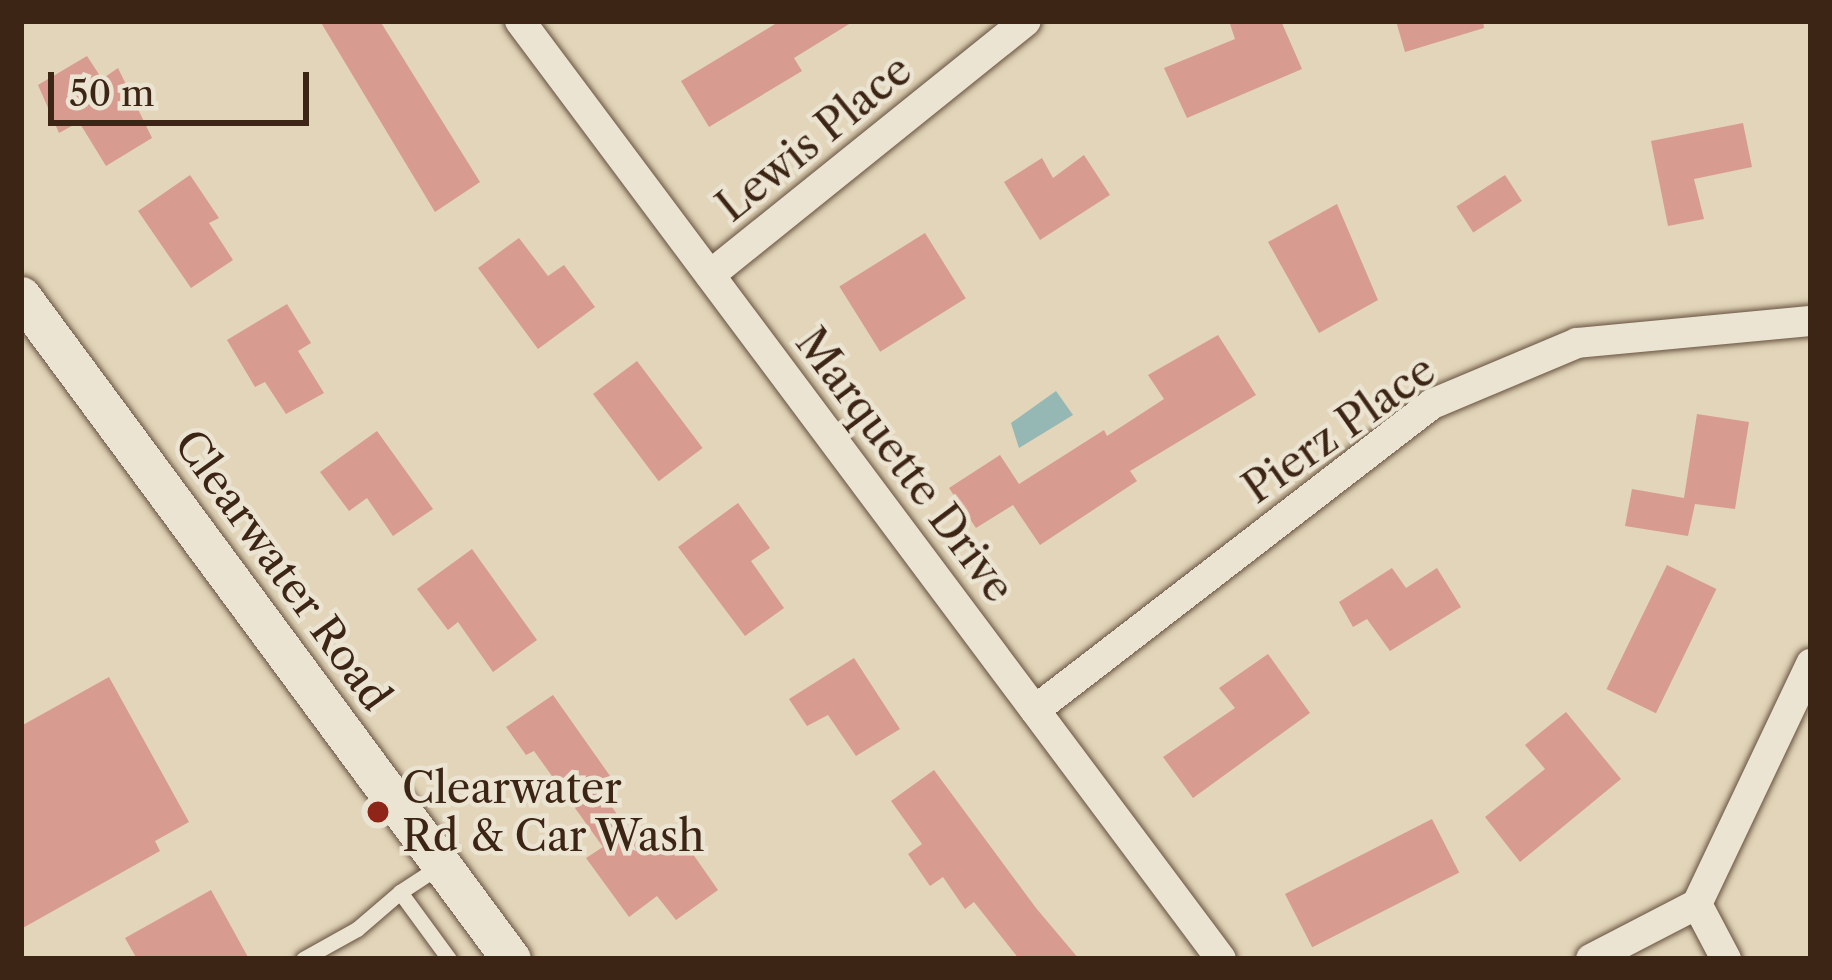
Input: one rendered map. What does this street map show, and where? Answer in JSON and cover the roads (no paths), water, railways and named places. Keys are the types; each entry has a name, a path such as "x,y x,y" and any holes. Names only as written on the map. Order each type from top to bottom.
{"street":[{"name":"Marquette Drive","path":"520,21 1221,959"},
{"name":"Lewis Place","path":"710,275 1026,21"},
{"name":"Clearwater Road","path":"21,296 511,959"},
{"name":"Pierz Place","path":"1035,710 1432,404 1577,343 1811,321"},
{"path":"1591,959 1697,904 1811,664"},
{"path":"1697,904 1726,959"}],"lane":[{"path":"303,959 357,929 441,864"},
{"path":"400,892 448,959"}],"water":[{"path":"1056,391 1073,415 1019,448 1011,423"}],"place":[{"name":"Clearwater Rd & Car Wash","path":"378,812"}]}
